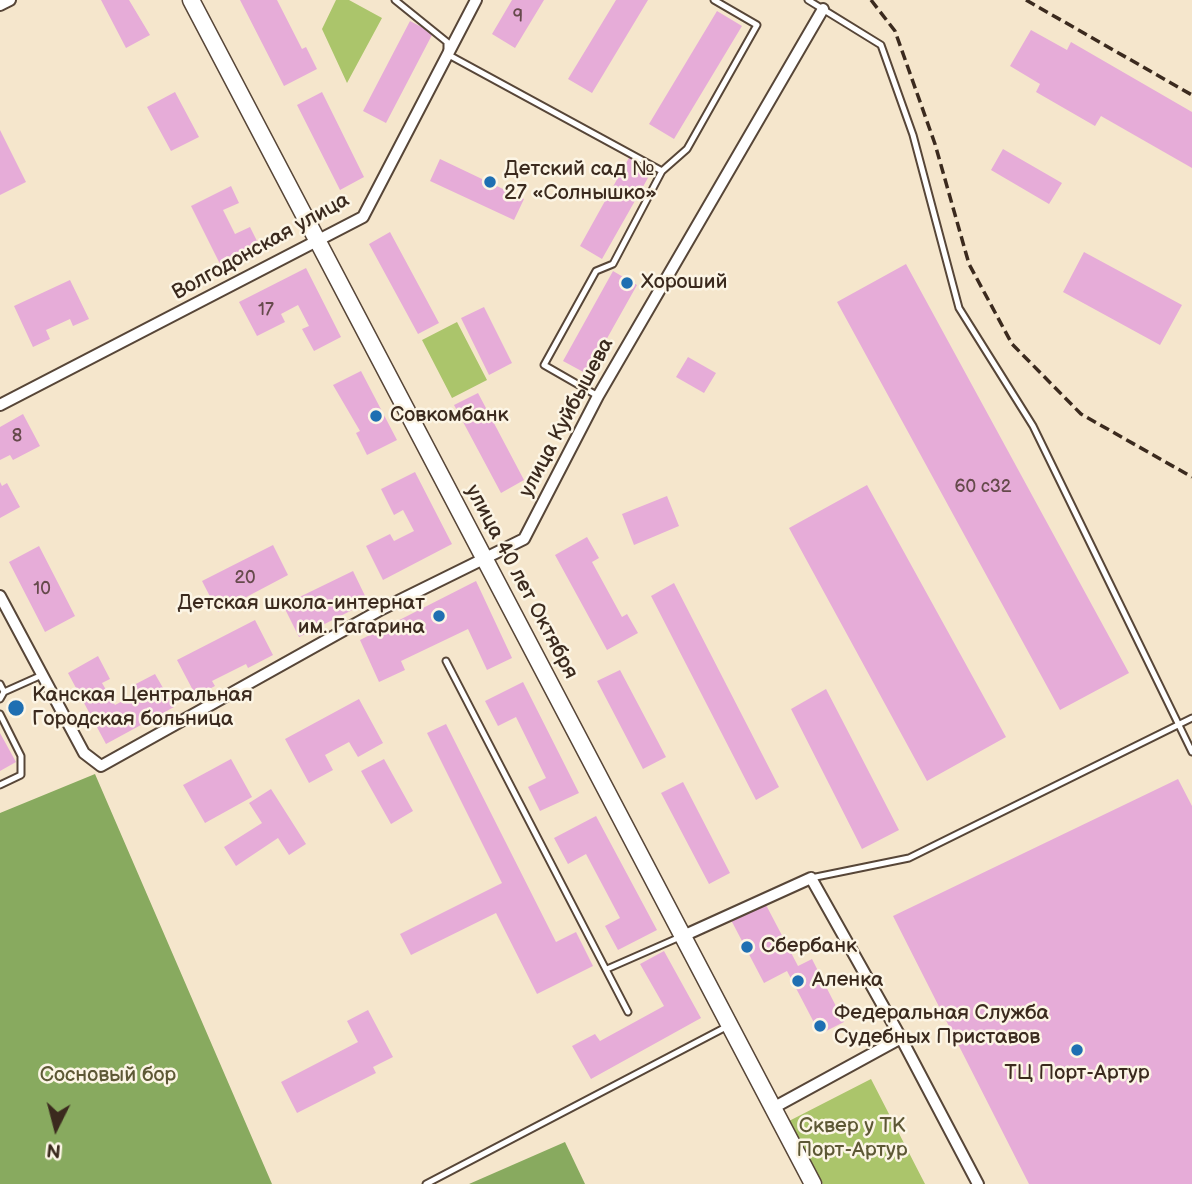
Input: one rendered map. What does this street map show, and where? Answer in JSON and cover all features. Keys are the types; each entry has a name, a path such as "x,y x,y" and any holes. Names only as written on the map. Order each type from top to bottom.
{"main road":[{"name":"улица 40 лет Октября","path":"191,0 813,1184"}],"street":[{"path":"0,5 10,0"},
{"name":"Волгодонская улица","path":"0,405 363,217 476,0"},
{"name":"улица Куйбышева","path":"42,675 84,753 101,766 382,609 524,539 598,396 826,4"},
{"path":"0,596 42,675"},
{"path":"682,936 811,878 901,1038 978,1184"},
{"path":"773,1108 901,1038"}],"lane":[{"path":"395,0 447,42 447,54 662,171"},
{"path":"598,396 544,365 596,271 613,264 662,171 687,149 757,25 714,0"},
{"path":"808,0 826,4 881,45 913,135 960,308 1033,426 1192,752"},
{"path":"446,661 628,1012"},
{"path":"0,699 4,692 42,675"},
{"path":"0,684 4,692"},
{"path":"0,714 22,756 21,775 0,785"},
{"path":"811,878 909,858 1192,718"},
{"path":"607,969 682,936"},
{"path":"426,1184 729,1025"}],"green space":[{"path":"336,0 349,0 382,18 347,83 322,29"},
{"path":"457,322 487,380 452,398 422,340"},
{"name":"Сосновый бор","path":"95,774 272,1184 0,1184 0,813"},
{"name":"Сквер у ТК Порт-Артур","path":"871,1079 925,1184 823,1184 789,1121"},
{"path":"565,1142 585,1184 469,1184"}],"building":[{"path":"101,0 129,0 150,35 126,48"},
{"path":"240,0 277,0 302,49 306,47 317,69 284,86"},
{"path":"512,0 544,0 515,48 492,34"},
{"path":"616,0 648,0 592,93 568,79"},
{"path":"717,11 742,26 674,139 649,124"},
{"path":"410,21 433,33 386,123 363,111"},
{"path":"1031,30 1067,50 1071,42 1192,112 1192,168 1101,116 1095,126 1036,92 1040,84 1010,66"},
{"path":"175,92 199,137 171,151 147,107"},
{"path":"322,92 364,177 340,190 297,105"},
{"path":"0,130 26,182 0,195"},
{"path":"1003,149 1062,183 1049,204 991,170"},
{"path":"630,156 653,169 602,259 580,246"},
{"path":"440,159 524,199 514,220 430,181"},
{"path":"231,186 239,203 223,210 235,234 250,227 259,245 220,264 191,206"},
{"path":"390,232 439,323 418,334 369,244"},
{"path":"1084,252 1182,305 1160,345 1063,292"},
{"path":"906,264 1129,673 1060,710 837,302"},
{"path":"306,268 341,337 314,351 302,329 309,326 298,305 281,314 285,322 257,336 239,302"},
{"path":"613,271 637,285 587,374 563,361"},
{"path":"70,280 89,319 73,326 70,319 46,330 50,339 33,347 14,306"},
{"path":"484,307 512,363 489,375 461,318"},
{"path":"688,357 716,373 704,393 676,377"},
{"path":"361,371 397,440 367,455 356,433 360,431 333,385"},
{"path":"478,393 524,480 501,493 454,405"},
{"path":"23,414 40,446 13,460 10,455 0,460 0,427"},
{"path":"415,472 452,544 383,580 366,546 390,534 394,541 414,531 403,510 394,515 381,489"},
{"path":"0,482 2,486 7,483 20,507 0,518"},
{"path":"867,485 1006,737 927,781 789,528"},
{"path":"667,496 679,526 634,545 622,514"},
{"path":"587,537 599,558 592,562 622,617 627,614 638,633 607,650 555,555"},
{"path":"273,545 288,575 218,612 202,581"},
{"path":"39,546 75,616 45,632 9,562"},
{"path":"353,571 368,602 299,637 283,605"},
{"path":"476,581 512,658 487,670 468,629 401,661 405,670 379,682 360,640"},
{"path":"674,583 779,787 756,800 651,596"},
{"path":"255,620 273,655 248,668 246,664 212,681 215,686 196,696 177,660"},
{"path":"98,656 110,679 102,683 115,705 134,695 130,687 155,674 174,707 106,744 68,673"},
{"path":"620,670 666,757 643,769 597,681"},
{"path":"523,682 579,793 540,811 528,787 546,778 516,717 498,726 485,701"},
{"path":"826,689 899,830 862,849 791,709"},
{"path":"359,699 383,743 358,757 349,742 325,755 333,770 309,783 285,739"},
{"path":"446,724 556,942 576,932 593,966 537,994 496,913 411,955 400,934 502,883 427,733"},
{"path":"0,733 16,762 0,771"},
{"path":"231,759 252,797 205,823 183,785"},
{"path":"384,759 413,811 391,824 361,771"},
{"name":"ТЦ Порт-Артур","path":"1178,779 1192,806 1192,1184 1029,1184 893,916"},
{"path":"683,782 730,873 709,884 661,793"},
{"path":"271,789 306,844 289,855 278,838 236,866 224,847 262,823 249,803"},
{"path":"596,816 657,930 618,950 605,926 620,918 586,854 568,864 554,838"},
{"path":"765,903 798,966 812,959 844,1022 820,1034 787,971 764,983 731,920"},
{"path":"664,951 701,1018 591,1079 572,1046 595,1034 600,1041 664,1006 640,964"},
{"path":"368,1010 393,1057 373,1067 376,1073 297,1113 281,1082 358,1042 347,1021"}],"railway":[{"path":"871,0 895,31 935,144 969,264 1012,344 1081,414 1192,477"},
{"path":"1026,0 1192,95"}],"place":[{"name":"Детский сад № 27 «Солнышко»","path":"490,182"},
{"name":"Хороший","path":"627,283"},
{"name":"Совкомбанк","path":"376,416"},
{"name":"Детская школа-интернат им. Гагарина","path":"439,616"},
{"name":"Канская Центральная Городская больница","path":"16,708"},
{"name":"Сбербанк","path":"747,947"},
{"name":"Аленка","path":"798,981"},
{"name":"Федеральная Служба Судебных Приставов","path":"820,1026"},
{"name":"ТЦ Порт-Артур","path":"1077,1050"}]}
